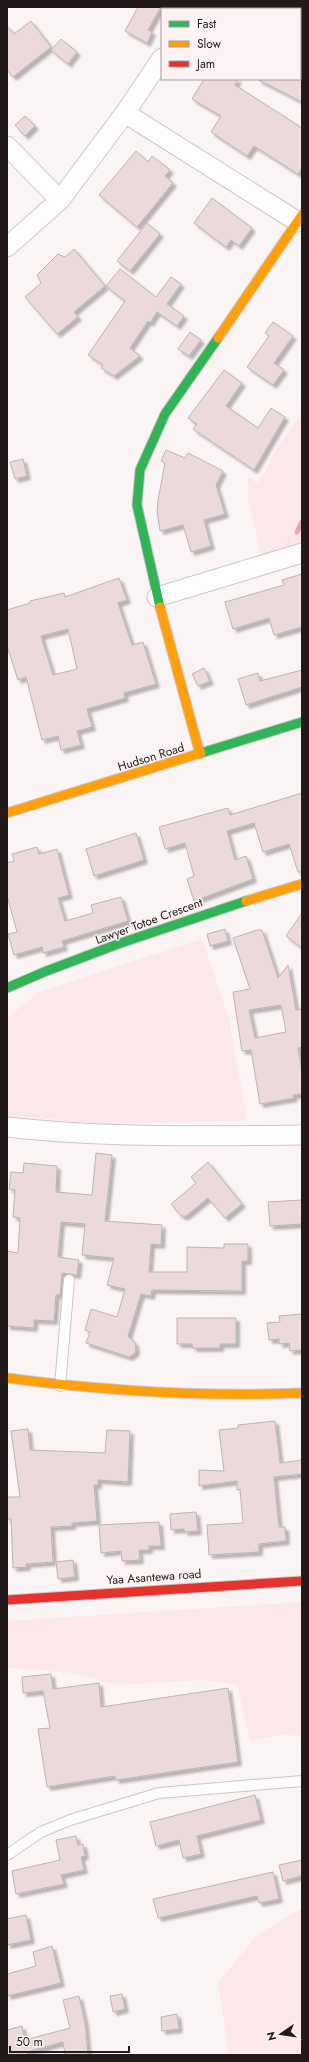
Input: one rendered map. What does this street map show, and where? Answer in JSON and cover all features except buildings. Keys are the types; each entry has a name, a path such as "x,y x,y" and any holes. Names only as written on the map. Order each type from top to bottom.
{"street":[{"path":"7,247 60,200 125,113 161,59"},
{"path":"125,113 300,219 165,414 140,470 137,505 157,597 200,754"},
{"path":"7,146 60,200"},
{"path":"157,597 302,553"},
{"name":"Hudson Road","path":"7,813 302,722"},
{"name":"Lawyer Totoe Crescent","path":"7,988 8,986 52,968 213,911 302,884"},
{"path":"7,1127 41,1131 162,1137 302,1135"},
{"path":"7,1378 60,1386 237,1396 302,1394"},
{"name":"Yaa Asantewa road","path":"7,1600 219,1584 302,1581"}],"lane":[{"path":"60,1386 69,1280"},
{"path":"7,1855 41,1832 70,1820 159,1793 302,1781"}],"shaded area":[{"path":"302,412 302,542 261,555 248,498 248,477 257,483 260,480 274,453"},
{"path":"202,939 229,1019 247,1121 102,1124 7,1115 7,1018 39,992"},
{"path":"302,1602 302,1737 284,1734 250,1741 237,1685 202,1680 118,1685 73,1673 7,1668 7,1621"},
{"path":"302,1908 302,2055 229,2055 218,1983 257,1935"}],"waterway":[{"path":"297,532 302,522"}],"traffic: fast":[{"path":"160,607 137,505 140,470 165,414 218,338"},
{"path":"201,753 302,722"},
{"path":"7,988 44,972 118,944 246,901"}],"traffic: slow":[{"path":"218,338 302,215"},
{"path":"160,607 200,754"},
{"path":"7,813 201,753"},
{"path":"246,901 302,884"},
{"path":"7,1378 117,1390 154,1392 228,1394 302,1393"}],"traffic: jam":[{"path":"7,1600 302,1581"}]}
